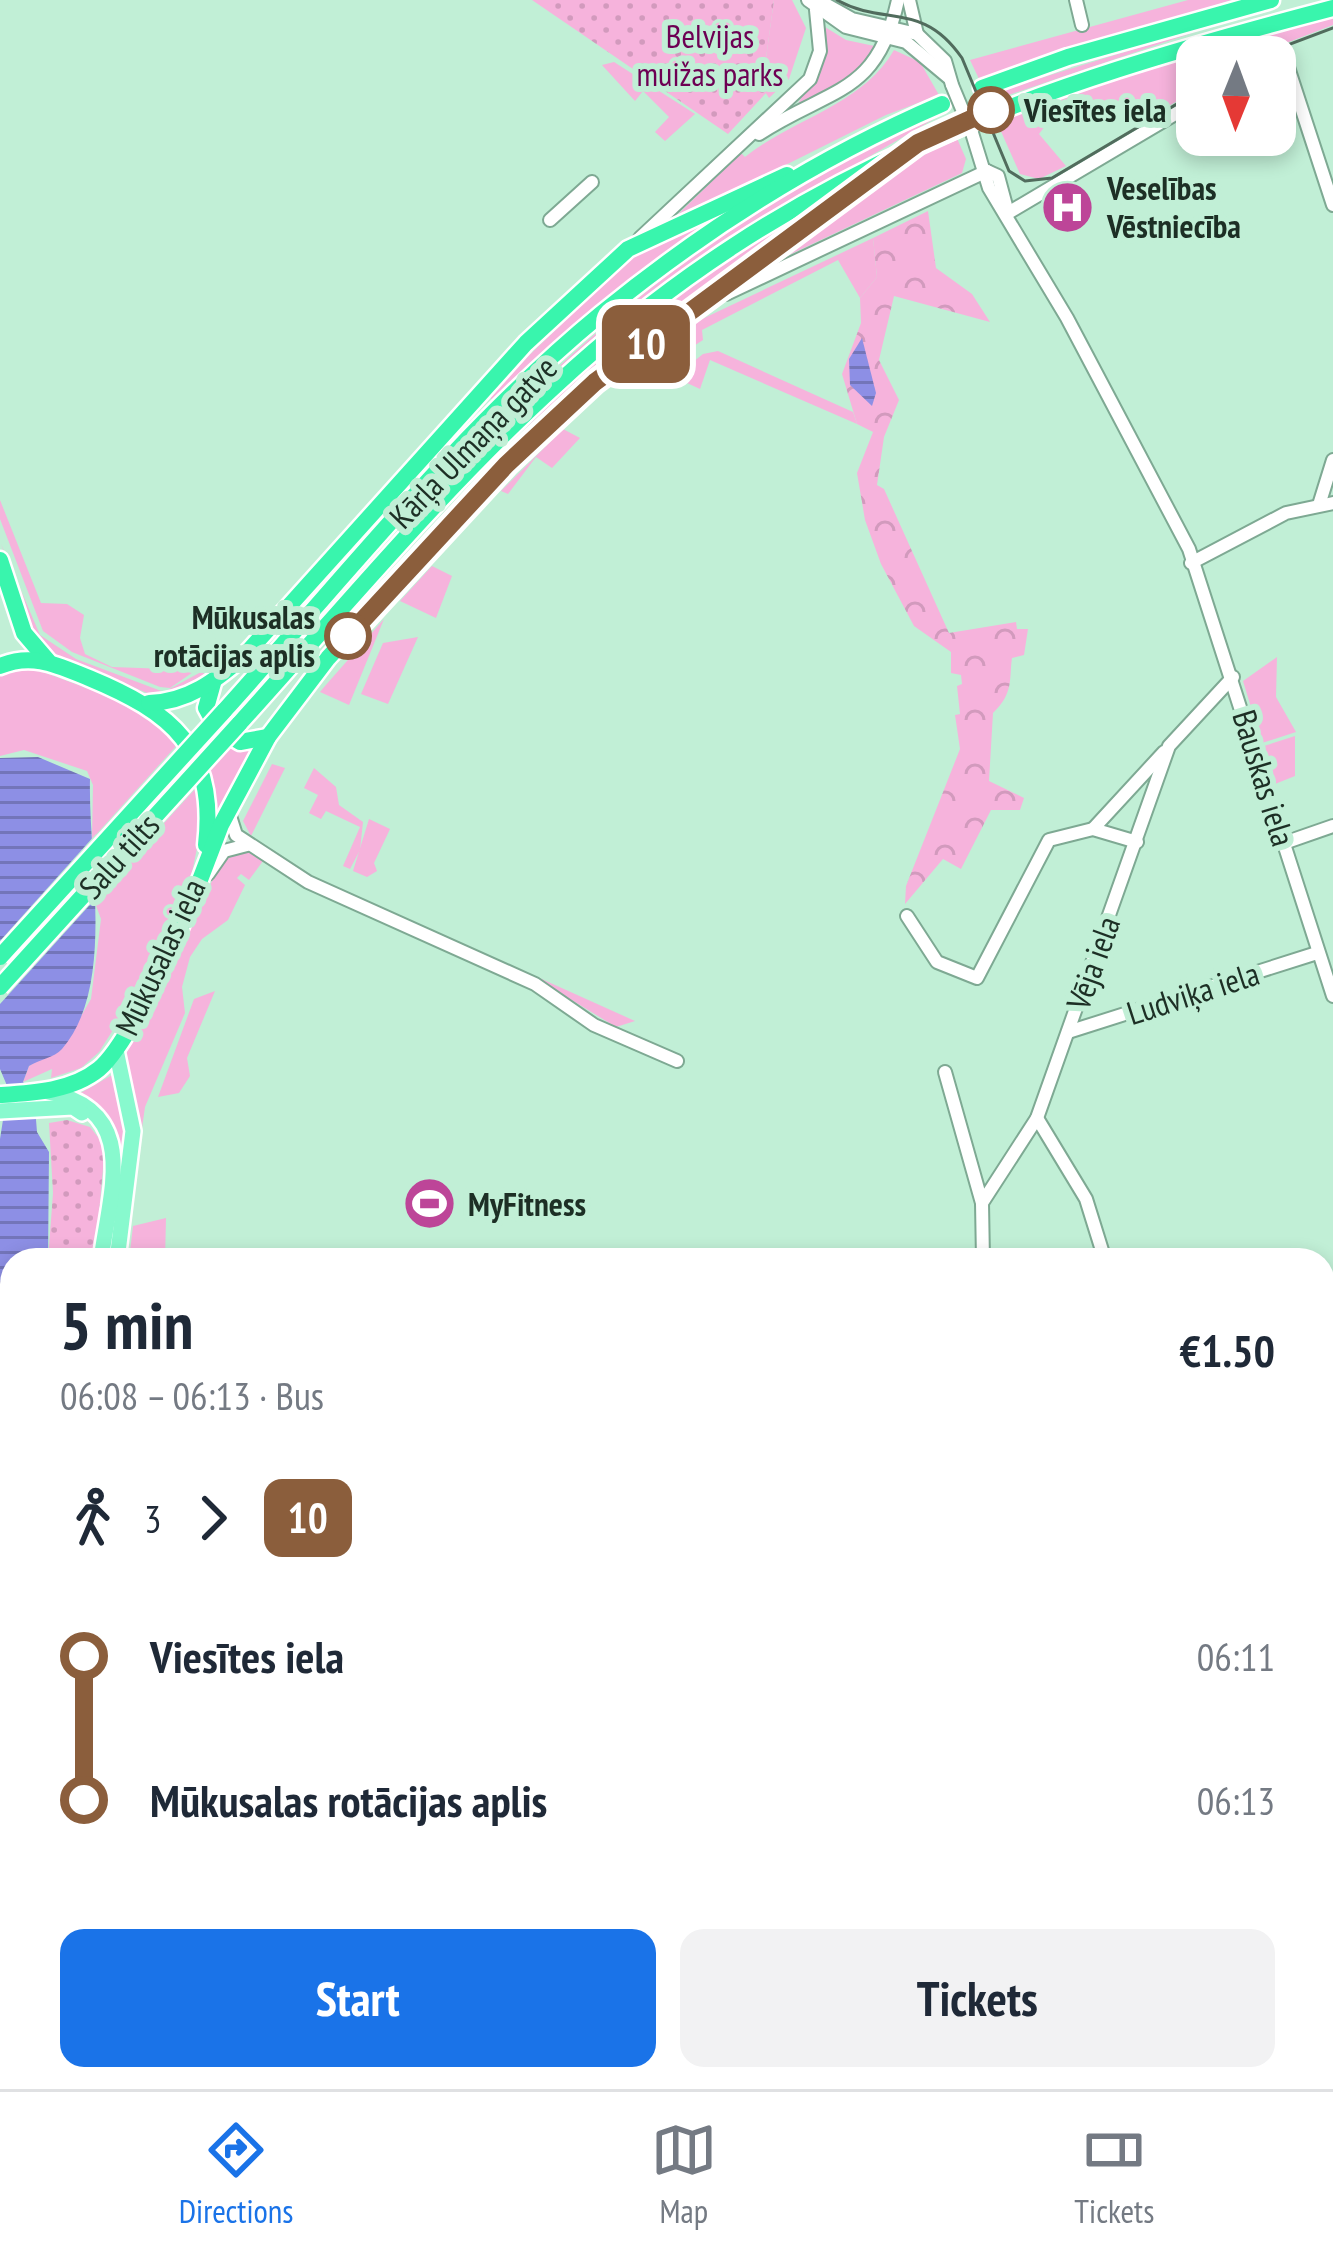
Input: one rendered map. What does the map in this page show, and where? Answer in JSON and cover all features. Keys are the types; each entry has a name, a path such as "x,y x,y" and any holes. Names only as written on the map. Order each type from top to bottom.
{"highway":[{"path":"982,88 1068,57 1271,0"},
{"name":"Kārļa Ulmaņa gatve","path":"238,724 499,440 615,333 761,227 918,143 1098,73 1333,8"},
{"name":"Kārļa Ulmaņa gatve","path":"224,710 542,367 688,247 818,164 942,104"},
{"path":"195,893 230,809 268,737 328,658 506,465 595,382 918,143"},
{"path":"149,703 174,701 213,683 275,623 526,343 628,249 759,184 818,164"},
{"path":"0,560 24,634 49,662"},
{"name":"Mūkusalas iela","path":"0,666 26,658 49,662 149,703 174,728 202,776 208,824 195,893 116,1049 98,1070 46,1099 0,1095"},
{"path":"213,683 206,708 217,728 240,742 268,737"},
{"name":"Salu tilts","path":"0,957 224,710"},
{"name":"Salu tilts","path":"0,987 238,724"}],"main road":[{"name":"Mūkusalas iela","path":"116,1049 133,1131 118,1248"},
{"name":"Mūkusalas iela","path":"0,1111 46,1099 77,1098 94,1109 112,1146 102,1248"}],"street":[{"path":"898,0 901,32"},
{"path":"743,144 794,111 855,82 873,67 901,32 909,0"},
{"path":"1076,0 1082,25"},
{"path":"628,249 810,79 820,51 814,3"},
{"name":"Bauskas iela","path":"814,3 846,27 901,32 945,61 987,170 988,188 1008,213 1191,562 1233,677 1333,996"},
{"name":"Bauskas iela","path":"901,32 950,81"},
{"path":"1296,102 1333,206"},
{"path":"1008,213 1176,113"},
{"path":"678,321 987,170"},
{"path":"550,220 592,182"},
{"path":"1191,562 1286,513 1326,504 1333,460"},
{"name":"Vēja iela","path":"982,1203 1037,1118 1169,746 1233,677"},
{"path":"1094,829 1169,746"},
{"path":"230,809 229,826 248,845 308,882 535,984 594,1025 677,1061"},
{"path":"1284,843 1333,826"},
{"path":"907,916 938,962 977,978 1049,840 1094,829 1137,842"},
{"path":"195,893 224,851 248,845"},
{"name":"Ludviķa iela","path":"1068,1032 1317,953"},
{"path":"945,1072 982,1203 983,1248"},
{"path":"1037,1118 1085,1199 1102,1248"}],"green space":[{"name":"Belvijas muižas parks","path":"532,0 774,0 762,87 766,93 728,134"},
{"path":"774,0 792,0 806,28 789,79 769,98 762,87"},
{"path":"1188,0 1232,0 979,79 970,60"},
{"path":"1333,17 1333,25 1296,39 1259,36"},
{"path":"825,27 846,40 879,47 840,86 797,105 823,63"},
{"path":"1176,36 988,102 986,95"},
{"path":"894,50 920,62 939,95 886,115 669,223 741,153 745,157 846,98 881,69"},
{"path":"1176,59 1176,102 1134,127 1118,102 1045,126 1039,134 1066,166 1039,179 1020,174 995,118"},
{"path":"614,62 695,114 665,141 655,132 669,117 643,91 635,101 602,65"},
{"path":"946,112 710,249 598,335 480,444 583,344 696,254 817,176"},
{"path":"956,136 966,159 962,173 768,265 895,172"},
{"path":"862,180 560,406 515,447 511,444 590,366 676,297 767,235"},
{"path":"758,190 621,289 494,402 488,395 628,260"},
{"path":"928,211 936,268 972,294 990,322 894,296 879,360 899,400 884,437 877,485 884,489 949,633 1016,622 1017,629 1028,629 1024,655 1012,658 1007,692 993,713 989,781 1024,798 1020,810 991,810 961,869 943,859 905,904 906,886 960,749 955,715 960,714 957,686 962,684 961,675 951,673 951,652 914,626 881,564 865,520 857,473 873,432 857,424 842,374 861,323 860,298 877,277 873,238"},
{"path":"873,238 877,277 860,298 838,260 702,330 703,340 666,364 660,356 647,359 700,320"},
{"path":"718,351 853,412 857,424 710,360 700,389 674,377 703,354"},
{"path":"563,429 580,438 552,468 536,457 508,494 501,491"},
{"path":"0,500 41,603 67,604 84,615 80,638 85,654 112,667 196,670 170,688 160,687 72,652 43,631 0,519"},
{"path":"1,544 40,635 76,659 164,692 201,672 207,675 173,695 152,695 46,651 33,637"},
{"path":"432,566 452,576 436,618 400,601"},
{"path":"384,619 349,705 320,692 325,686"},
{"path":"418,637 388,704 361,694 383,643"},
{"path":"1277,657 1276,697 1296,732 1262,743 1243,681"},
{"path":"27,666 143,709 177,745 92,839 93,785 87,771 24,750 0,756 0,675"},
{"path":"1295,736 1295,776 1275,784 1264,746"},
{"path":"235,744 257,746 215,825 209,771"},
{"path":"272,764 285,768 251,836 243,821"},
{"path":"314,768 336,787 339,805 363,822 360,850 350,869 343,866 360,827 326,811 321,819 309,813 318,795 304,788"},
{"path":"197,787 200,833 192,873 132,1000 99,1052 81,1068 51,1078 52,1069 23,1082 29,1066 66,1042 91,999 101,919 94,900"},
{"path":"369,819 390,829 374,863 377,871 367,877 353,871"},
{"path":"244,849 263,861 249,880 241,874 237,878 245,885 228,920 202,939 190,957 182,987 185,1013 145,1107 140,1142 125,1056 224,857"},
{"path":"524,971 635,1021 616,1027"},
{"path":"215,991 187,1058 190,1076 179,1093 158,1097 194,999"},
{"path":"112,1075 127,1127 114,1241 110,1241 118,1144 77,1095"},
{"path":"67,1120 90,1127 105,1146 96,1248 49,1248 53,1193 49,1123"},
{"path":"166,1218 165,1248 130,1248 133,1226"}],"water":[{"path":"862,338 876,393 872,406 850,385 849,359"},
{"path":"38,757 90,779 96,921 89,992 79,1023 62,1049 29,1066 23,1082 34,1095 37,1132 49,1152 48,1248 0,1248 0,1139 8,1088 0,1069 0,758"}],"pier":[{"path":"96,834 97,897 0,1004 0,941"}],"tram line":[{"path":"837,0 917,21 947,40 962,58 1009,171 1025,181 1052,178 1176,104"},
{"path":"1296,42 1333,28"}],"bus line":[{"name":"10","path":"348,636 506,465 595,382 893,166 918,143 991,110"}],"place":[{"name":"Viesītes iela","path":"991,110"},
{"name":"Veselības Vēstniecība","path":"1068,207"},
{"name":"Mūkusalas rotācijas aplis","path":"348,636"},
{"name":"MyFitness","path":"429,1204"}]}
